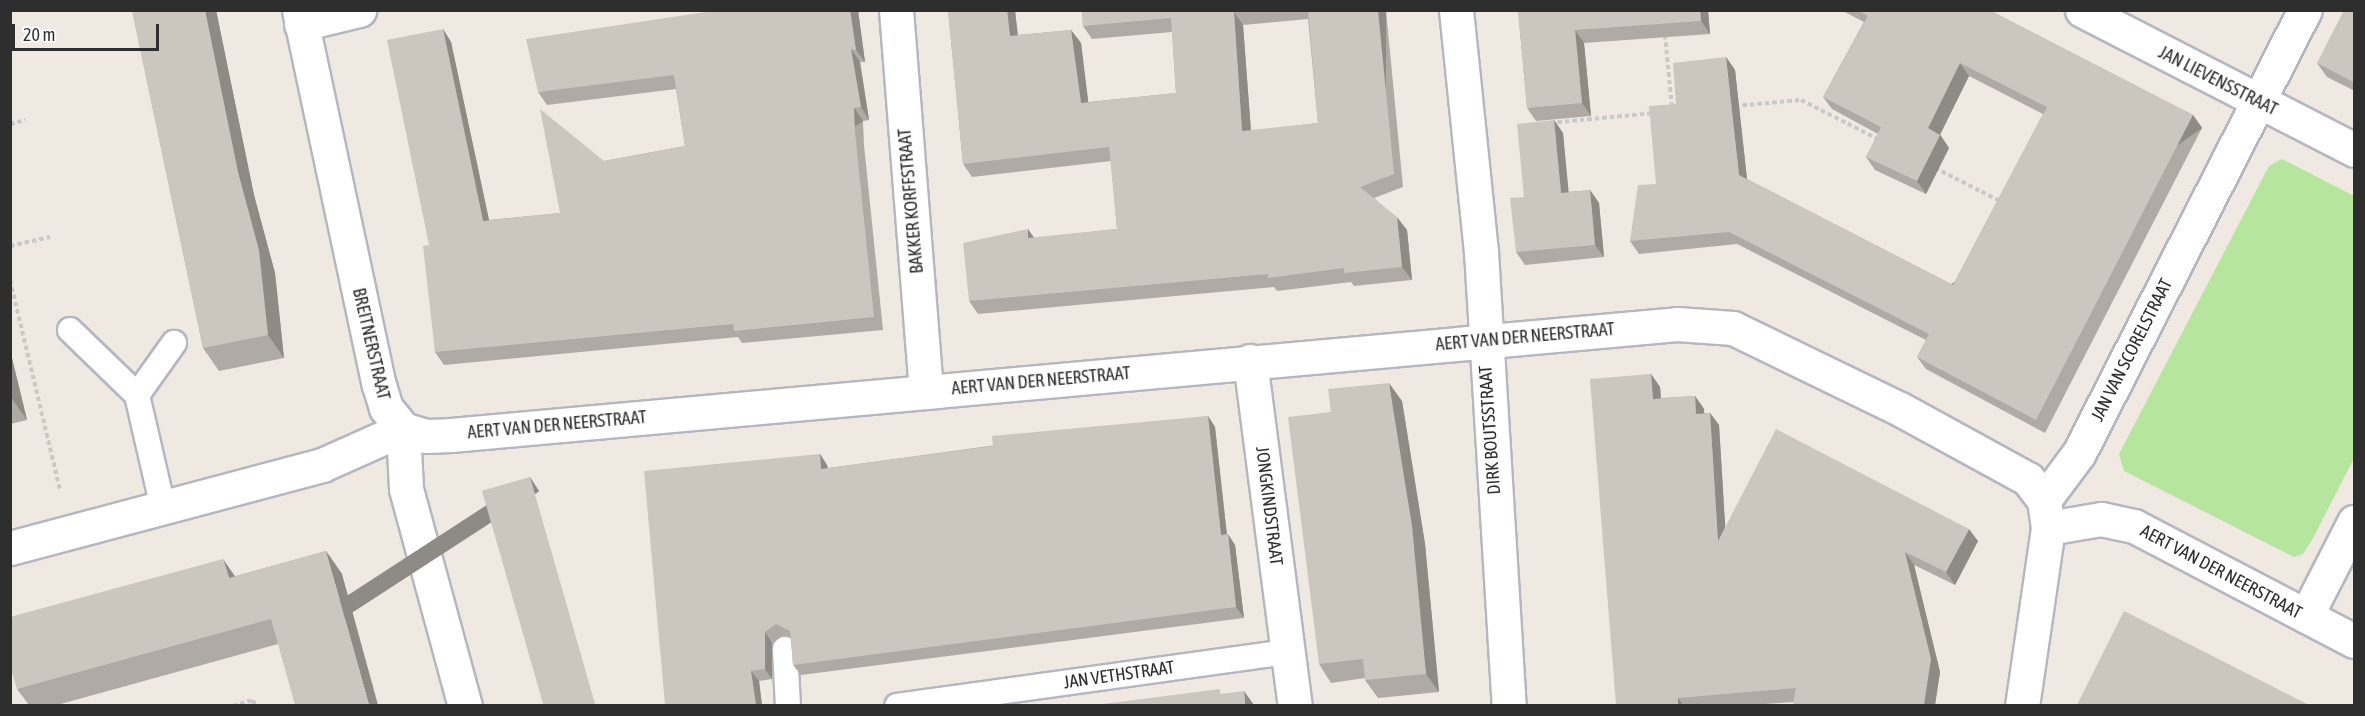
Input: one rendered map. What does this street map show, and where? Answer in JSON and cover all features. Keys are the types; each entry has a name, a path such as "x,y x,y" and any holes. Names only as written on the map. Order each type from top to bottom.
{"street":[{"path":"300,17 359,10"},
{"name":"BAKKER KORFFSTRAAT","path":"896,10 926,392"},
{"name":"DIRK BOUTSSTRAAT","path":"1456,10 1481,252 1484,340 1509,705"},
{"name":"JAN LIEVENSSTRAAT","path":"2082,10 2355,150"},
{"name":"JAN VAN SCORELSTRAAT","path":"2022,705 2046,514 2305,10"},
{"name":"BREITNERSTRAAT","path":"300,17 379,385 386,408 403,429"},
{"name":"AERT VAN DER NEERSTRAAT","path":"403,429 426,436 451,435 1484,340 1677,324 1733,328 2007,464 2028,479 2046,514 2101,519 2134,526 2355,641"},
{"name":"JONGKINDSTRAAT","path":"1250,361 1288,652"},
{"path":"10,548 322,465 403,429 406,489 465,705"},
{"path":"2306,616 2355,522"},
{"path":"1288,652 1295,705"}],"lane":[{"path":"70,330 137,394 163,508"},
{"path":"137,394 174,343"},
{"path":"785,649 788,705"},
{"name":"JAN VETHSTRAAT","path":"897,705 1288,652"}],"path":[{"path":"1665,33 1672,111"},
{"path":"1731,106 1801,100 1883,141"},
{"path":"1548,123 1684,110"},
{"path":"10,124 25,120"},
{"path":"1924,162 2006,204"},
{"path":"10,246 50,237"},
{"path":"10,280 70,532"},
{"path":"233,705 253,700 255,705"}],"green space":[{"path":"2282,159 2354,196 2354,458 2311,542 2303,554 2294,557 2124,471 2119,454 2269,166"}],"building":[{"path":"132,10 205,10 238,172 259,250 268,335 203,348"},
{"path":"719,10 850,10 856,50 851,49 861,107 854,108 855,132 874,317 734,331 733,324 435,352 423,246 429,245 387,40 443,29 483,221 560,213 540,109 604,161 685,146 674,75 538,92 526,39"},
{"path":"948,10 1007,10 1010,36 1071,30 1081,103 1176,93 1171,18 1083,26 1082,10 1252,10 1234,12 1242,131 1318,123 1308,10 1378,10 1394,174 1360,187 1397,217 1402,267 1344,273 1344,268 1268,278 1268,274 969,301 963,243 1028,229 1028,238 1117,229 1109,147 963,164"},
{"path":"1518,10 1700,10 1701,21 1575,30 1582,103 1527,108"},
{"path":"1857,10 1989,10 2193,115 2036,420 1917,357 1929,334 1729,232 1630,241 1638,185 1656,184 1649,106 1676,104 1673,63 1726,57 1739,175 1953,285 2047,107 1960,63 1928,128 1940,135 1917,181 1866,157 1881,127 1823,97 1868,16"},
{"path":"2344,10 2355,10 2355,83 2317,63"},
{"path":"1554,120 1561,193 1590,190 1595,245 1516,252 1510,198 1524,197 1517,124"},
{"path":"1651,374 1653,399 1695,396 1696,414 1710,413 1718,541 1776,429 1969,529 1946,572 1905,552 1931,659 1924,705 1793,705 1796,688 1678,698 1678,705 1616,705 1590,379"},
{"path":"1389,383 1412,526 1426,674 1365,680 1363,659 1319,664 1288,417 1331,412 1328,389"},
{"path":"1208,416 1221,535 1228,534 1236,607 793,665 790,631 776,624 765,632 765,669 751,671 756,705 665,705 644,471 820,454 821,469 993,446 992,436"},
{"path":"530,477 595,705 544,706 482,491"},
{"path":"326,551 369,705 295,705 271,619 17,689 10,666 10,617 223,559 229,578"},
{"path":"2124,611 2309,705 2077,705"},
{"path":"1220,689 1220,694 1244,691 1245,705 1095,705"}]}
